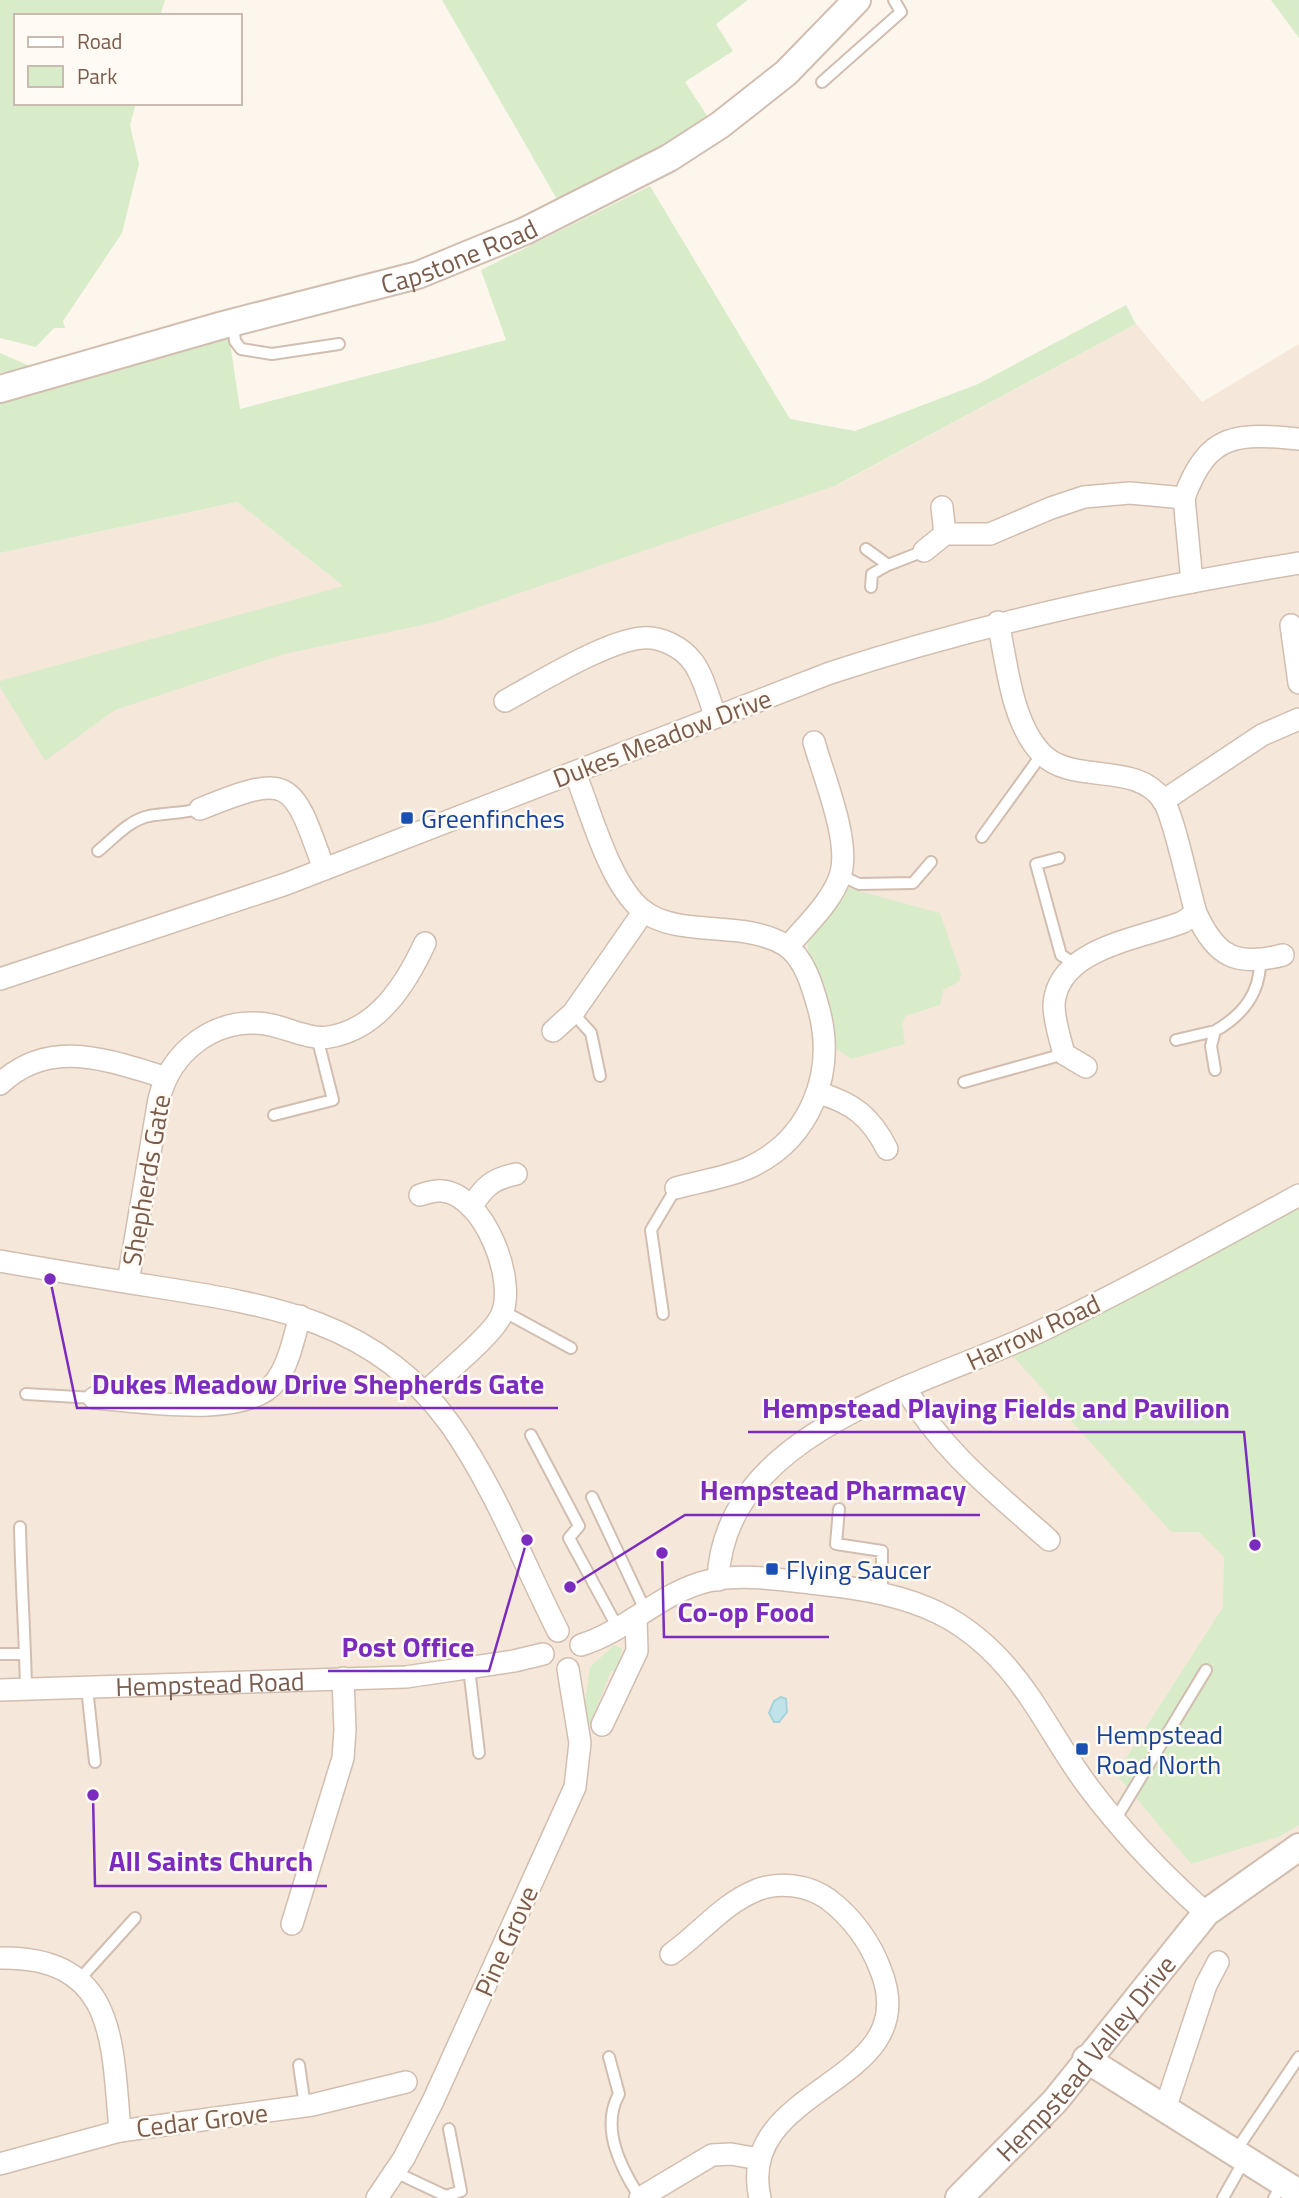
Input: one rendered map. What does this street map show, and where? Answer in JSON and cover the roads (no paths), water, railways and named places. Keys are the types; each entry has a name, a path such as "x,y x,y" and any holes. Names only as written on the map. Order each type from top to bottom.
{"street":[{"name":"Capstone Road","path":"0,389 233,323 418,275 525,231 669,158 720,125 786,73 857,0"},
{"path":"1192,582 1184,498 1194,474 1222,443 1248,435 1299,439"},
{"path":"924,551 945,534 990,534 1068,501 1097,495 1130,493 1184,498"},
{"path":"942,507 945,534"},
{"name":"Dukes Meadow Drive","path":"0,979 242,900 830,673 998,622 1299,563"},
{"path":"998,622 1018,711 1042,754 1068,767 1132,779 1163,801 1196,913 1207,935 1220,950 1231,957 1260,959 1283,955"},
{"path":"1291,625 1299,683"},
{"path":"505,701 607,649 629,640 650,638 671,644 694,663 716,717"},
{"path":"1163,801 1262,735 1299,719"},
{"path":"788,947 840,875 840,838 814,741"},
{"path":"575,773 624,888 644,911 685,925 753,933 788,947 808,976 821,1018 825,1056 819,1093 801,1124 775,1152 745,1169 676,1188"},
{"path":"200,809 250,789 271,786 282,789 291,796 304,815 324,869"},
{"path":"553,1031 573,1013 644,911"},
{"path":"1086,1067 1063,1054 1054,1007 1060,983 1075,964 1183,922 1196,913"},
{"name":"Shepherds Gate","path":"128,1282 164,1077 185,1050 201,1038 233,1025 266,1024 317,1037 344,1032 376,1014 402,986 425,943"},
{"name":"Shepherds Gate","path":"0,1084 29,1063 61,1055 86,1055 164,1077"},
{"path":"819,1093 841,1100 864,1114 877,1129 887,1149"},
{"path":"471,1207 486,1185 497,1178 516,1174"},
{"path":"420,1195 442,1191 471,1207 486,1225 505,1286 503,1311 494,1326 425,1393"},
{"name":"Harrow Road","path":"718,1580 722,1543 727,1527 749,1491 815,1432 905,1388 1042,1330 1299,1195"},
{"path":"0,1261 250,1303 300,1316 369,1347 425,1393 463,1445 558,1631"},
{"path":"94,1398 224,1405 247,1401 275,1382 300,1316"},
{"path":"905,1388 928,1426 957,1459 1049,1540"},
{"path":"581,1645 634,1620 681,1591 718,1580 798,1582 882,1594 928,1606 960,1624 983,1643 1027,1693 1086,1784 1130,1840 1206,1913"},
{"path":"603,1726 637,1651 634,1620"},
{"path":"558,1631 575,1635 581,1645 578,1662 568,1669 549,1665 543,1654 548,1637 558,1631"},
{"name":"Hempstead Road","path":"0,1690 406,1676 543,1654"},
{"name":"Pine Grove","path":"377,2198 395,2172 433,2101 575,1787 580,1743 568,1669"},
{"path":"292,1924 343,1758 343,1678"},
{"name":"Hempstead Valley Drive","path":"959,2198 1046,2110 1206,1913 1299,1847"},
{"path":"671,1954 733,1902 764,1888 778,1885 809,1891 839,1908 858,1928 878,1963 888,1996 883,2031 858,2062 778,2123 759,2159 757,2182 760,2198"},
{"path":"0,1958 45,1962 78,1981 97,2001 109,2028 120,2131"},
{"path":"1166,2106 1207,1982 1218,1962"},
{"path":"1086,2059 1166,2106 1240,2155 1285,2191"},
{"name":"Cedar Grove","path":"0,2164 120,2131 305,2106 406,2082"},
{"path":"640,2198 712,2155 732,2154 759,2159"}],"lane":[{"path":"822,82 901,12 894,0"},
{"path":"233,323 235,341 241,349 272,354 340,344"},
{"path":"866,549 888,565"},
{"path":"871,587 873,574 924,551"},
{"path":"982,837 1042,754"},
{"path":"98,851 130,824 148,816 174,815 200,809"},
{"path":"1059,858 1036,864 1061,955 1075,964"},
{"path":"840,875 859,884 913,883 931,862"},
{"path":"1176,1040 1215,1031 1240,1015 1261,974 1260,959"},
{"path":"573,1013 591,1033 600,1076"},
{"path":"1215,1031 1211,1046 1215,1070"},
{"path":"274,1115 333,1100 317,1037"},
{"path":"964,1082 1063,1054"},
{"path":"663,1314 651,1230 676,1188"},
{"path":"503,1311 571,1348"},
{"path":"26,1394 94,1398"},
{"path":"531,1435 579,1526 569,1538 634,1620"},
{"path":"592,1497 634,1620"},
{"path":"839,1509 836,1544 882,1551 882,1594"},
{"path":"20,1527 26,1689"},
{"path":"0,1654 25,1654"},
{"path":"469,1668 479,1753"},
{"path":"1115,1820 1206,1670"},
{"path":"87,1688 95,1762"},
{"path":"78,1981 135,1918"},
{"path":"609,2057 619,2094 613,2106 611,2134 625,2175 640,2198"},
{"path":"1223,2198 1240,2155 1299,2057"},
{"path":"299,2065 305,2106"},
{"path":"395,2172 446,2196 461,2192 449,2129"}],"water":[{"path":"781,1697 786,1699 787,1712 779,1722 774,1722 769,1713 774,1701"}],"place":[{"name":"Greenfinches","path":"407,818"},
{"name":"Dukes Meadow Drive Shepherds Gate","path":"50,1279"},
{"name":"Post Office","path":"527,1540"},
{"name":"Hempstead Playing Fields and Pavilion","path":"1255,1545"},
{"name":"Co-op Food","path":"662,1553"},
{"name":"Flying Saucer","path":"772,1569"},
{"name":"Hempstead Pharmacy","path":"570,1587"},
{"name":"Hempstead Road North","path":"1082,1749"},
{"name":"All Saints Church","path":"93,1795"}]}
